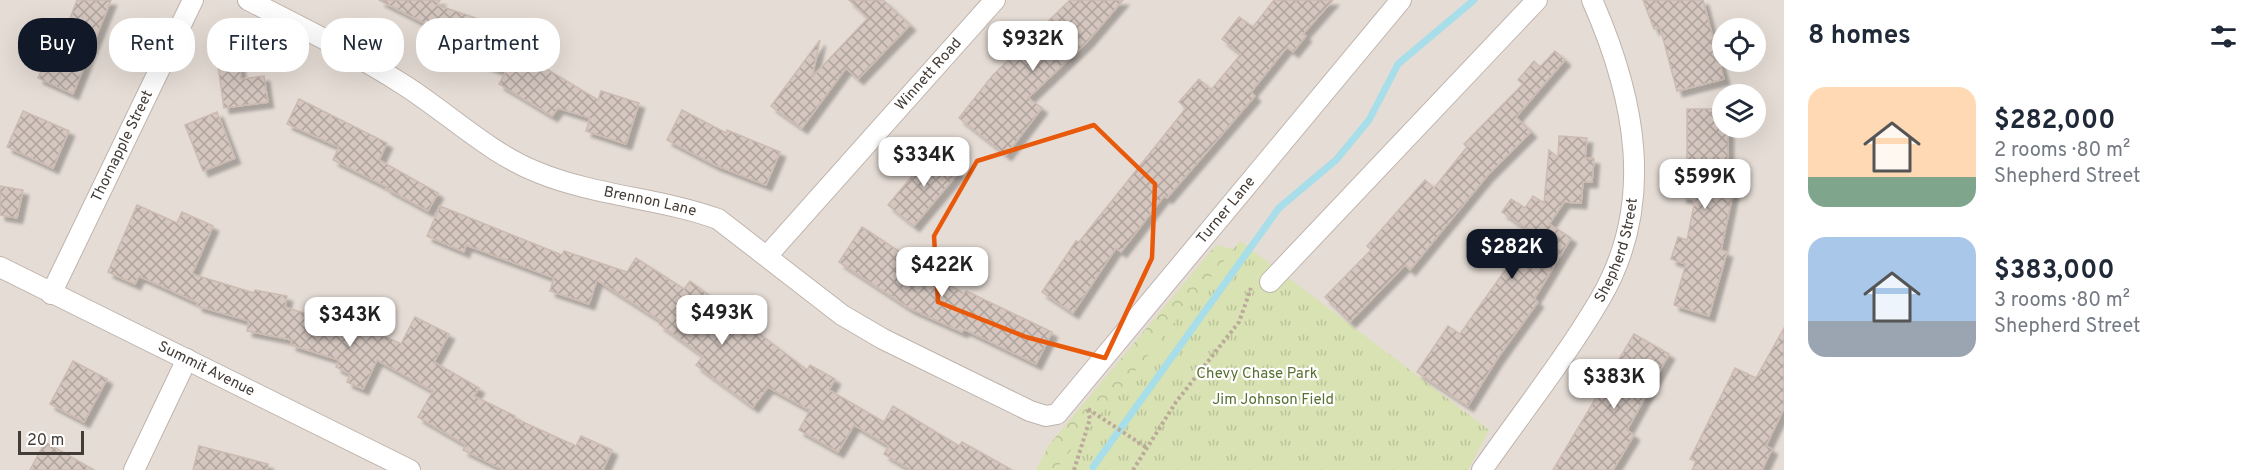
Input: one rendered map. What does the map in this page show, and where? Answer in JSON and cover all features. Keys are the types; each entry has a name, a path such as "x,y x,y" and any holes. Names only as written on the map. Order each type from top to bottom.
{"street":[{"name":"Thornapple Street","path":"51,294 193,0"},
{"name":"Brennon Lane","path":"248,0 356,56 405,85 522,165 565,181 695,210 718,219 843,315 883,339 1029,411 1046,416"},
{"name":"Turner Lane","path":"1046,416 1057,414 1401,0"},
{"path":"1270,282 1537,0"},
{"name":"Shepherd Street","path":"1482,470 1599,300 1624,238 1632,201 1635,163 1628,104 1613,48 1592,0"},
{"name":"Winnett Road","path":"767,256 993,1"},
{"name":"Summit Avenue","path":"0,267 410,470"},
{"path":"134,470 187,359"}],"path":[{"path":"1133,470 1176,402 1239,322 1251,288"},
{"path":"1071,396 1147,448"},
{"path":"1074,470 1090,419 1088,409"}],"highlighted area":[{"path":"1094,125 1155,184 1152,258 1105,358 1026,337 938,302 934,236 977,161"}],"shaded area":[{"path":"0,0 1784,0 1784,470 0,470"}],"green space":[{"name":"Chevy Chase Park","path":"1240,241 1489,430 1468,470 1055,470"},
{"path":"1216,245 1252,253 1128,470 1036,470 1049,445"}],"building":[{"path":"77,0 111,0 97,35 97,18 70,18"},
{"path":"379,0 440,0 437,5 475,18 416,18"},
{"path":"849,0 883,0 910,25 858,79 846,68 802,128 771,106 820,40 812,77 868,18"},
{"path":"1070,0 1123,0 1087,42 1028,98 1042,108 1006,155 959,118 993,75"},
{"path":"1274,0 1333,0 1303,34 1306,36 1293,52 1287,47 1251,92 1255,96 1167,198 1164,196 1121,252 1116,248 1073,313 1042,292 1076,241 1079,242 1186,108 1179,102 1199,79 1211,90 1241,54 1222,39 1239,17 1253,27"},
{"path":"1643,0 1703,0 1712,34 1712,72 1722,72 1724,79 1677,91 1660,27 1654,29"},
{"path":"1555,51 1565,60 1516,117 1531,132 1487,176 1410,270 1405,265 1350,322 1325,297 1371,250 1367,246 1425,180 1434,188 1467,147 1464,144 1523,84 1518,80 1534,61 1540,67"},
{"path":"41,72 82,72 73,94 38,78"},
{"path":"219,72 240,72 241,79 264,76 268,102 224,108"},
{"path":"506,72 551,72 598,100 601,91 639,103 626,144 586,131 590,118 558,108 552,116 499,84"},
{"path":"299,99 387,143 379,160 438,193 428,211 333,160 339,147 287,124"},
{"path":"1687,109 1712,109 1712,138 1728,138 1728,176 1736,178 1721,250 1727,252 1709,316 1674,305 1686,264 1671,259 1678,237 1687,240 1695,200 1681,197 1687,170"},
{"path":"682,110 726,133 727,130 780,152 766,185 715,165 667,140"},
{"path":"23,111 69,131 53,168 7,147"},
{"path":"217,112 235,158 203,171 185,125"},
{"path":"1559,136 1587,138 1585,158 1594,159 1592,182 1583,182 1581,203 1564,202 1549,224 1571,238 1534,299 1538,302 1497,359 1468,406 1417,372 1448,326 1460,334 1532,232 1502,212 1511,199 1525,208 1533,196 1544,203 1549,150 1558,158"},
{"path":"933,151 959,172 914,226 888,205"},
{"path":"0,186 23,190 17,218 0,215"},
{"path":"137,205 177,223 182,212 213,226 192,274 254,293 255,290 287,296 285,307 353,329 356,323 401,344 415,317 449,334 434,362 479,388 474,396 515,416 514,418 576,446 581,436 612,450 603,470 504,470 463,450 466,445 418,417 433,391 377,360 363,389 347,382 350,374 336,367 339,360 291,345 292,340 247,331 249,321 197,306 198,303 139,276 135,284 108,272"},
{"path":"440,206 562,255 564,251 627,272 636,258 684,289 690,281 807,370 810,365 835,379 829,390 884,422 893,406 959,446 962,442 1012,470 911,470 884,454 889,446 854,425 838,452 799,430 810,410 768,387 753,407 696,365 703,356 659,324 661,321 597,280 589,304 550,291 554,278 466,245 464,252 427,236"},
{"path":"862,227 964,294 966,291 1052,332 1036,364 964,329 962,332 909,308 839,262"},
{"path":"1784,328 1784,408 1766,446 1772,449 1762,470 1692,470 1696,461 1690,459 1735,368 1756,378"},
{"path":"1634,334 1669,354 1627,430 1634,435 1613,470 1553,470"},
{"path":"73,361 107,379 84,422 50,404"},
{"path":"45,442 94,470 30,470"},
{"path":"199,446 268,464 267,470 193,470"}],"waterway":[{"path":"1093,467 1279,208 1336,160 1369,120 1398,64 1474,0"}],"park label":[{"name":"Jim Johnson Field","path":"1273,400"}]}
